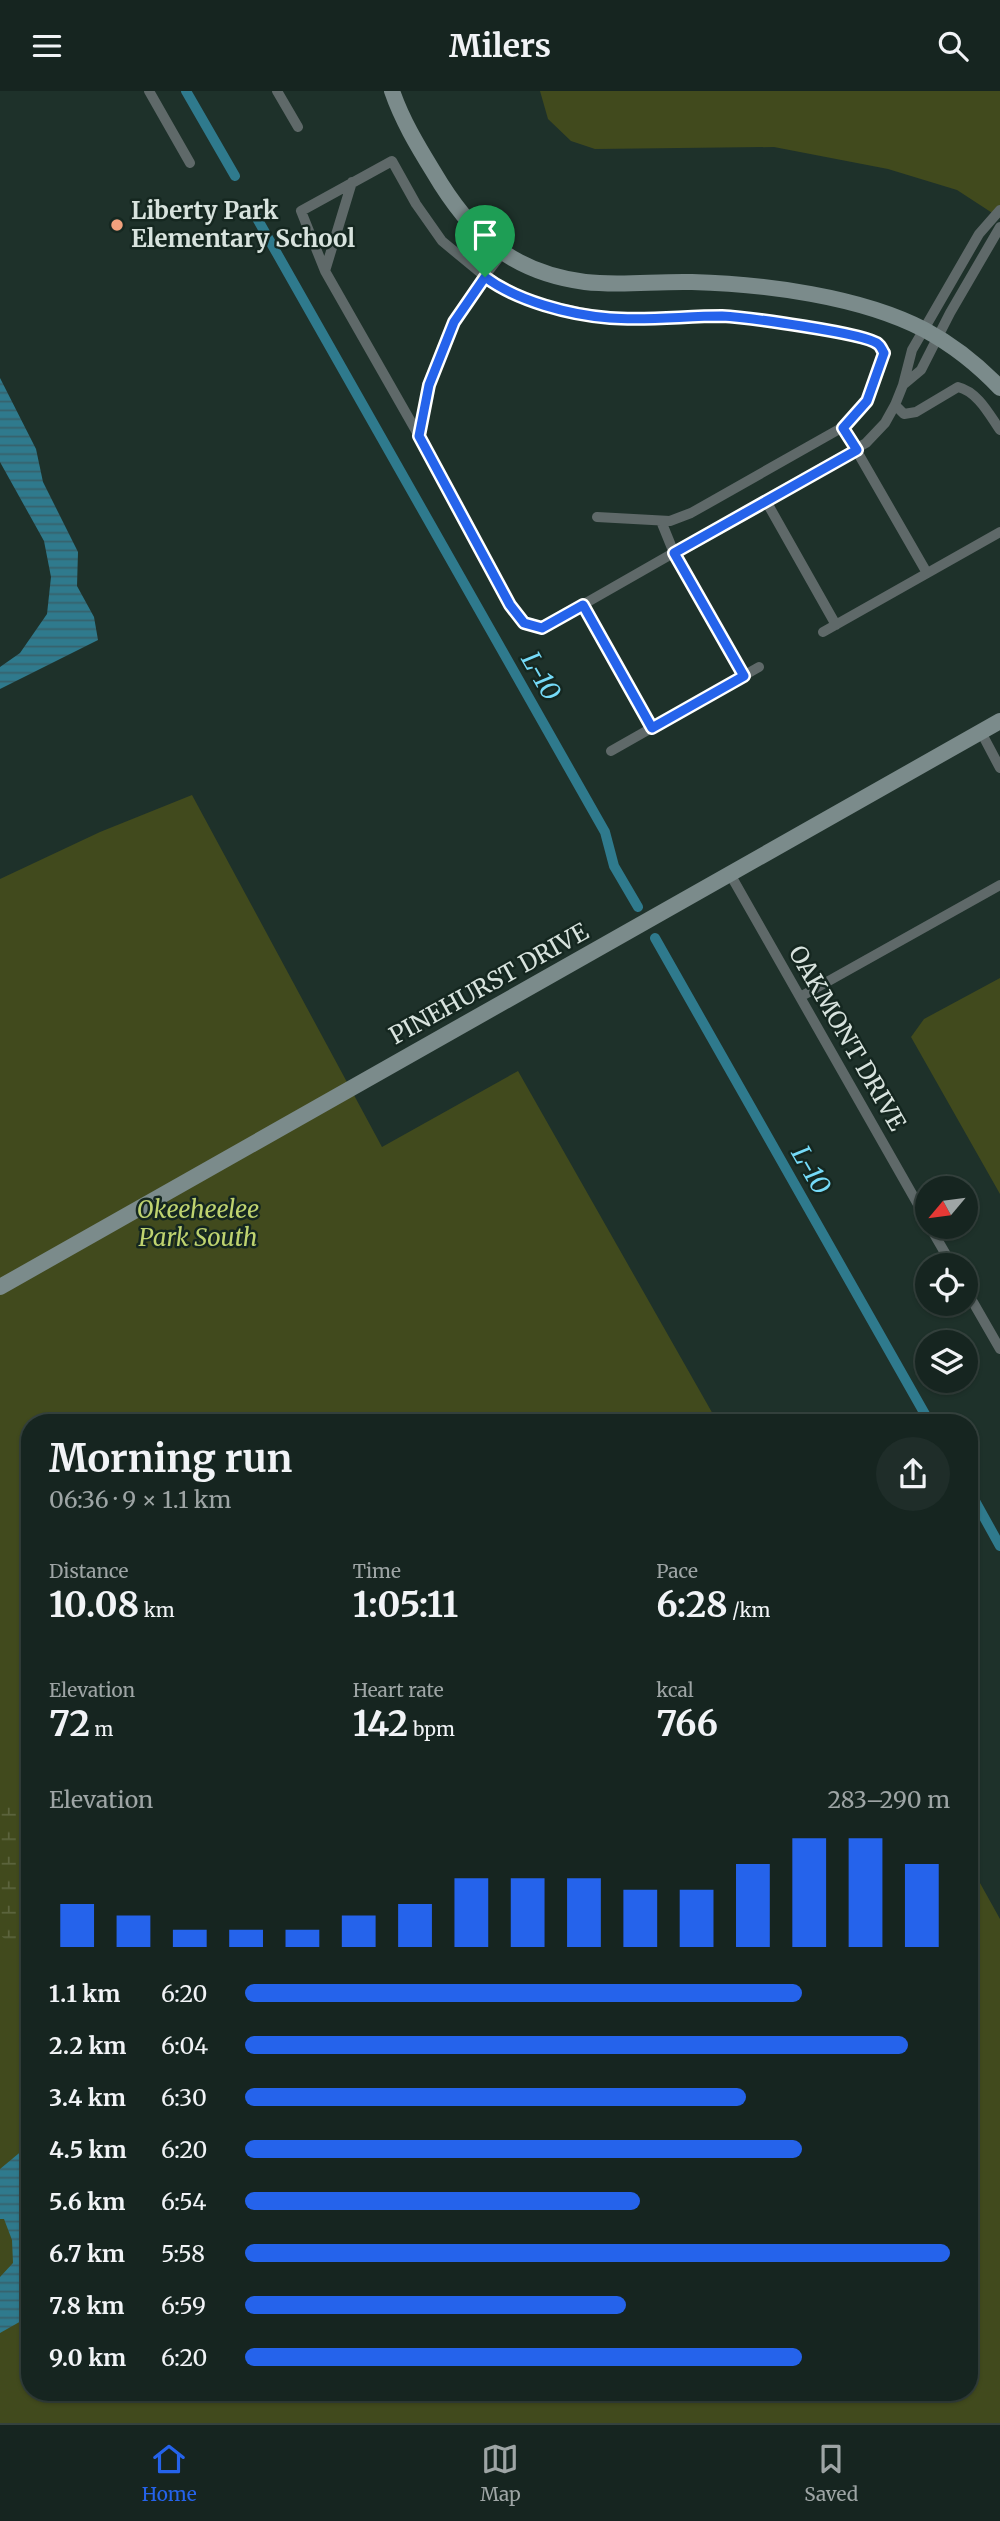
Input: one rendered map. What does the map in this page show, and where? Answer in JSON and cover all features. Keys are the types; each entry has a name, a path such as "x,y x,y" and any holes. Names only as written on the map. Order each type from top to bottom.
{"street":[{"path":"149,91 190,163"},
{"path":"278,91 298,127"},
{"path":"392,91 408,129 451,201 481,235 525,265 566,279 603,283 692,282 764,288 842,302 891,316 931,334 967,357 1000,388"},
{"path":"597,517 670,521 691,513 843,428 867,401 880,371 884,353 877,343 784,323 738,318 609,318 544,305 499,288 442,241 416,204 392,161 301,211 325,271 419,436 510,605 524,623 542,628 857,450 876,434 895,405 912,350 931,334 1000,227"},
{"path":"325,271 352,182"},
{"path":"903,385 921,370 931,334 979,234 1000,210"},
{"path":"419,436 429,385 454,322 503,252"},
{"path":"895,405 904,414 916,412 958,387 967,389 1000,431"},
{"path":"843,428 928,573"},
{"path":"766,502 836,625"},
{"path":"661,520 674,553 744,676"},
{"path":"823,632 1000,532"},
{"path":"583,605 652,728"},
{"path":"611,751 759,667"},
{"name":"PINEHURST DRIVE","path":"0,1287 1000,721"},
{"path":"981,732 1000,768"},
{"name":"OAKMONT DRIVE","path":"730,874 915,1199"},
{"path":"800,997 1000,885"},
{"path":"978,1311 1000,1349"}],"green space":[{"path":"540,91 1000,91 1000,218 957,190 888,169 774,147 595,149 571,141 548,119"},
{"name":"Okeeheelee Park South","path":"192,795 382,1147 518,1071 713,1414 21,1414 21,2401 978,2401 978,1879 1000,1919 1000,2423 0,2423 0,879 100,832"},
{"path":"1000,978 1000,1194 911,1037 924,1019"},
{"path":"21,1786 21,1952 0,1935 0,1810"}],"water":[{"path":"0,378 36,449 43,482 78,552 77,586 94,617 98,640 0,689 0,667 20,653 47,614 51,577 44,541 0,462"},
{"path":"21,2152 21,2321 0,2333 0,2277 13,2263 12,2240 4,2219 0,2219 0,2169"}],"waterway":[{"name":"L-10","path":"186,91 235,176"},
{"name":"L-10","path":"254,213 605,832 614,866 638,907"},
{"name":"L-10","path":"655,938 925,1414"},
{"name":"L-10","path":"978,1506 1000,1546"}],"place":[{"name":"Liberty Park Elementary School","path":"117,225"}],"route":[{"path":"485,277 499,288 544,305 609,318 724,316 784,323 877,343 884,353 880,371 867,401 843,428 857,450 674,553 744,676 652,728 583,605 542,628 524,623 510,605 419,436 429,385 454,322 485,277"}]}
